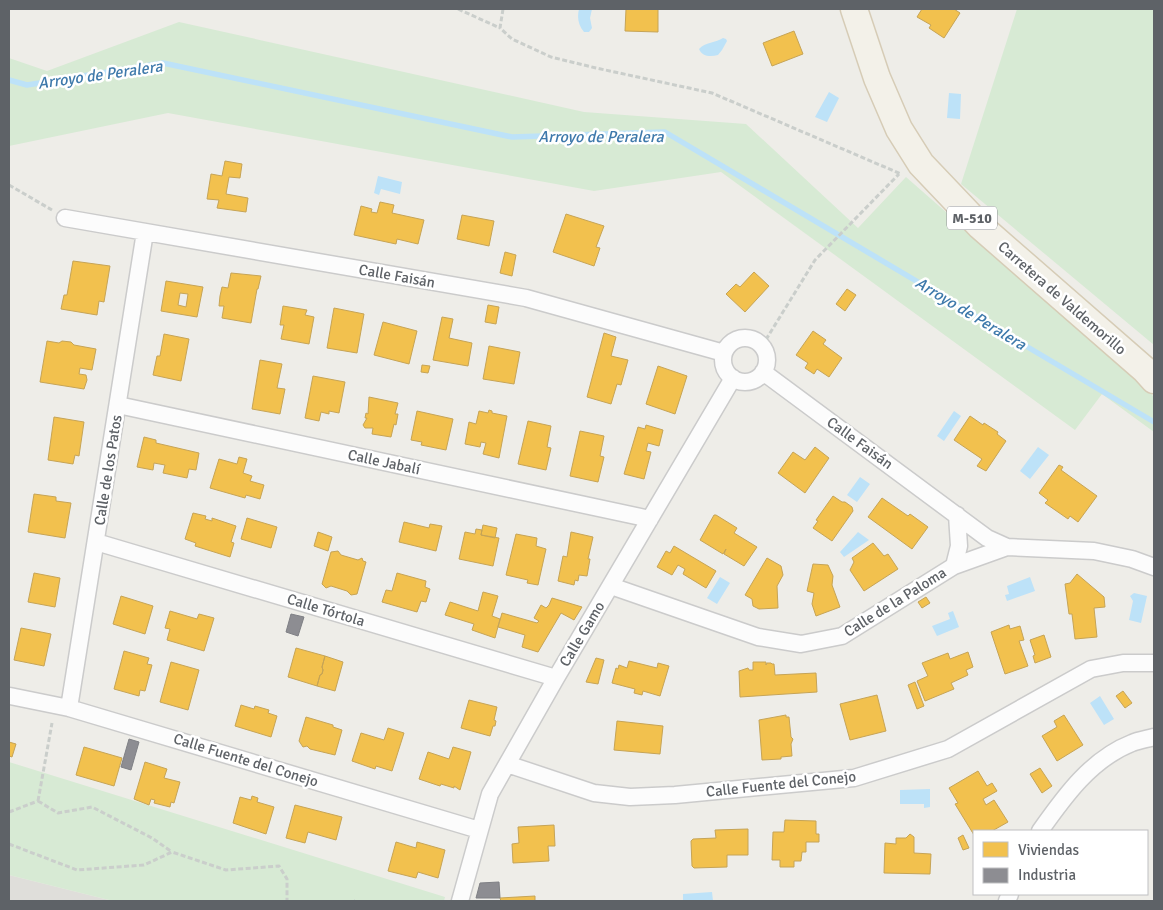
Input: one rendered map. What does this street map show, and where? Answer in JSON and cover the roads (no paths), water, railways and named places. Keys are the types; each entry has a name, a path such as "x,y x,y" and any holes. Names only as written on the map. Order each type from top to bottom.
{"main road":[{"name":"Carretera de Valdemorillo","path":"854,9 878,78 899,129 921,164 980,226 1145,370 1154,380"}],"street":[{"name":"Calle Faisán","path":"66,218 526,298 724,353"},
{"name":"Calle de los Patos","path":"62,706 96,542 145,232"},
{"path":"746,338 754,340 762,346 766,354 763,372 757,378 741,382 726,372 723,363 724,353 729,345 736,340 746,338"},
{"name":"Calle Faisán","path":"763,372 987,538 1007,547"},
{"name":"Calle Gamo","path":"460,901 490,794 556,678 733,378"},
{"name":"Calle Jabalí","path":"118,405 650,519"},
{"path":"954,566 959,546 957,515"},
{"name":"Calle Tórtola","path":"96,542 556,678"},
{"name":"Calle de la Paloma","path":"611,586 758,637 801,644 842,636 954,566 1007,547 1094,551 1132,559 1154,567"},
{"name":"Calle Fuente del Conejo","path":"507,764 594,793 630,797 675,795 854,778 948,749 1091,669 1123,663 1154,663"},
{"name":"Calle Fuente del Conejo","path":"10,696 62,706 479,830"},
{"path":"1041,830 1067,793 1105,757 1132,742 1154,737"}],"water":[{"path":"579,9 592,9 590,18 592,28 589,32 584,32 580,27"},
{"path":"723,38 727,41 718,55 707,56 700,52 699,49 701,47"},
{"path":"829,92 839,98 827,122 815,117"},
{"path":"949,93 961,94 960,119 947,118"},
{"path":"378,176 402,182 400,194 381,189 379,195 374,193"},
{"path":"954,411 961,416 944,441 937,436"},
{"path":"1038,447 1049,455 1030,479 1020,471"},
{"path":"860,477 870,484 857,502 847,495"},
{"path":"858,532 869,540 844,557 840,552"},
{"path":"720,577 730,583 717,604 707,598"},
{"path":"1030,577 1035,591 1007,601 1005,595 1009,594 1007,586"},
{"path":"1134,593 1147,596 1141,623 1129,620 1133,601 1130,596"},
{"path":"953,611 959,627 937,636 932,626 950,619 948,613"},
{"path":"1100,696 1114,719 1104,725 1090,703"},
{"path":"930,789 930,807 924,808 924,804 900,804 900,790"},
{"path":"712,892 713,901 683,901 683,894"}],"waterway":[{"name":"Arroyo de Peralera","path":"9,80 27,85 163,63 512,137 665,132 1154,422"}]}
